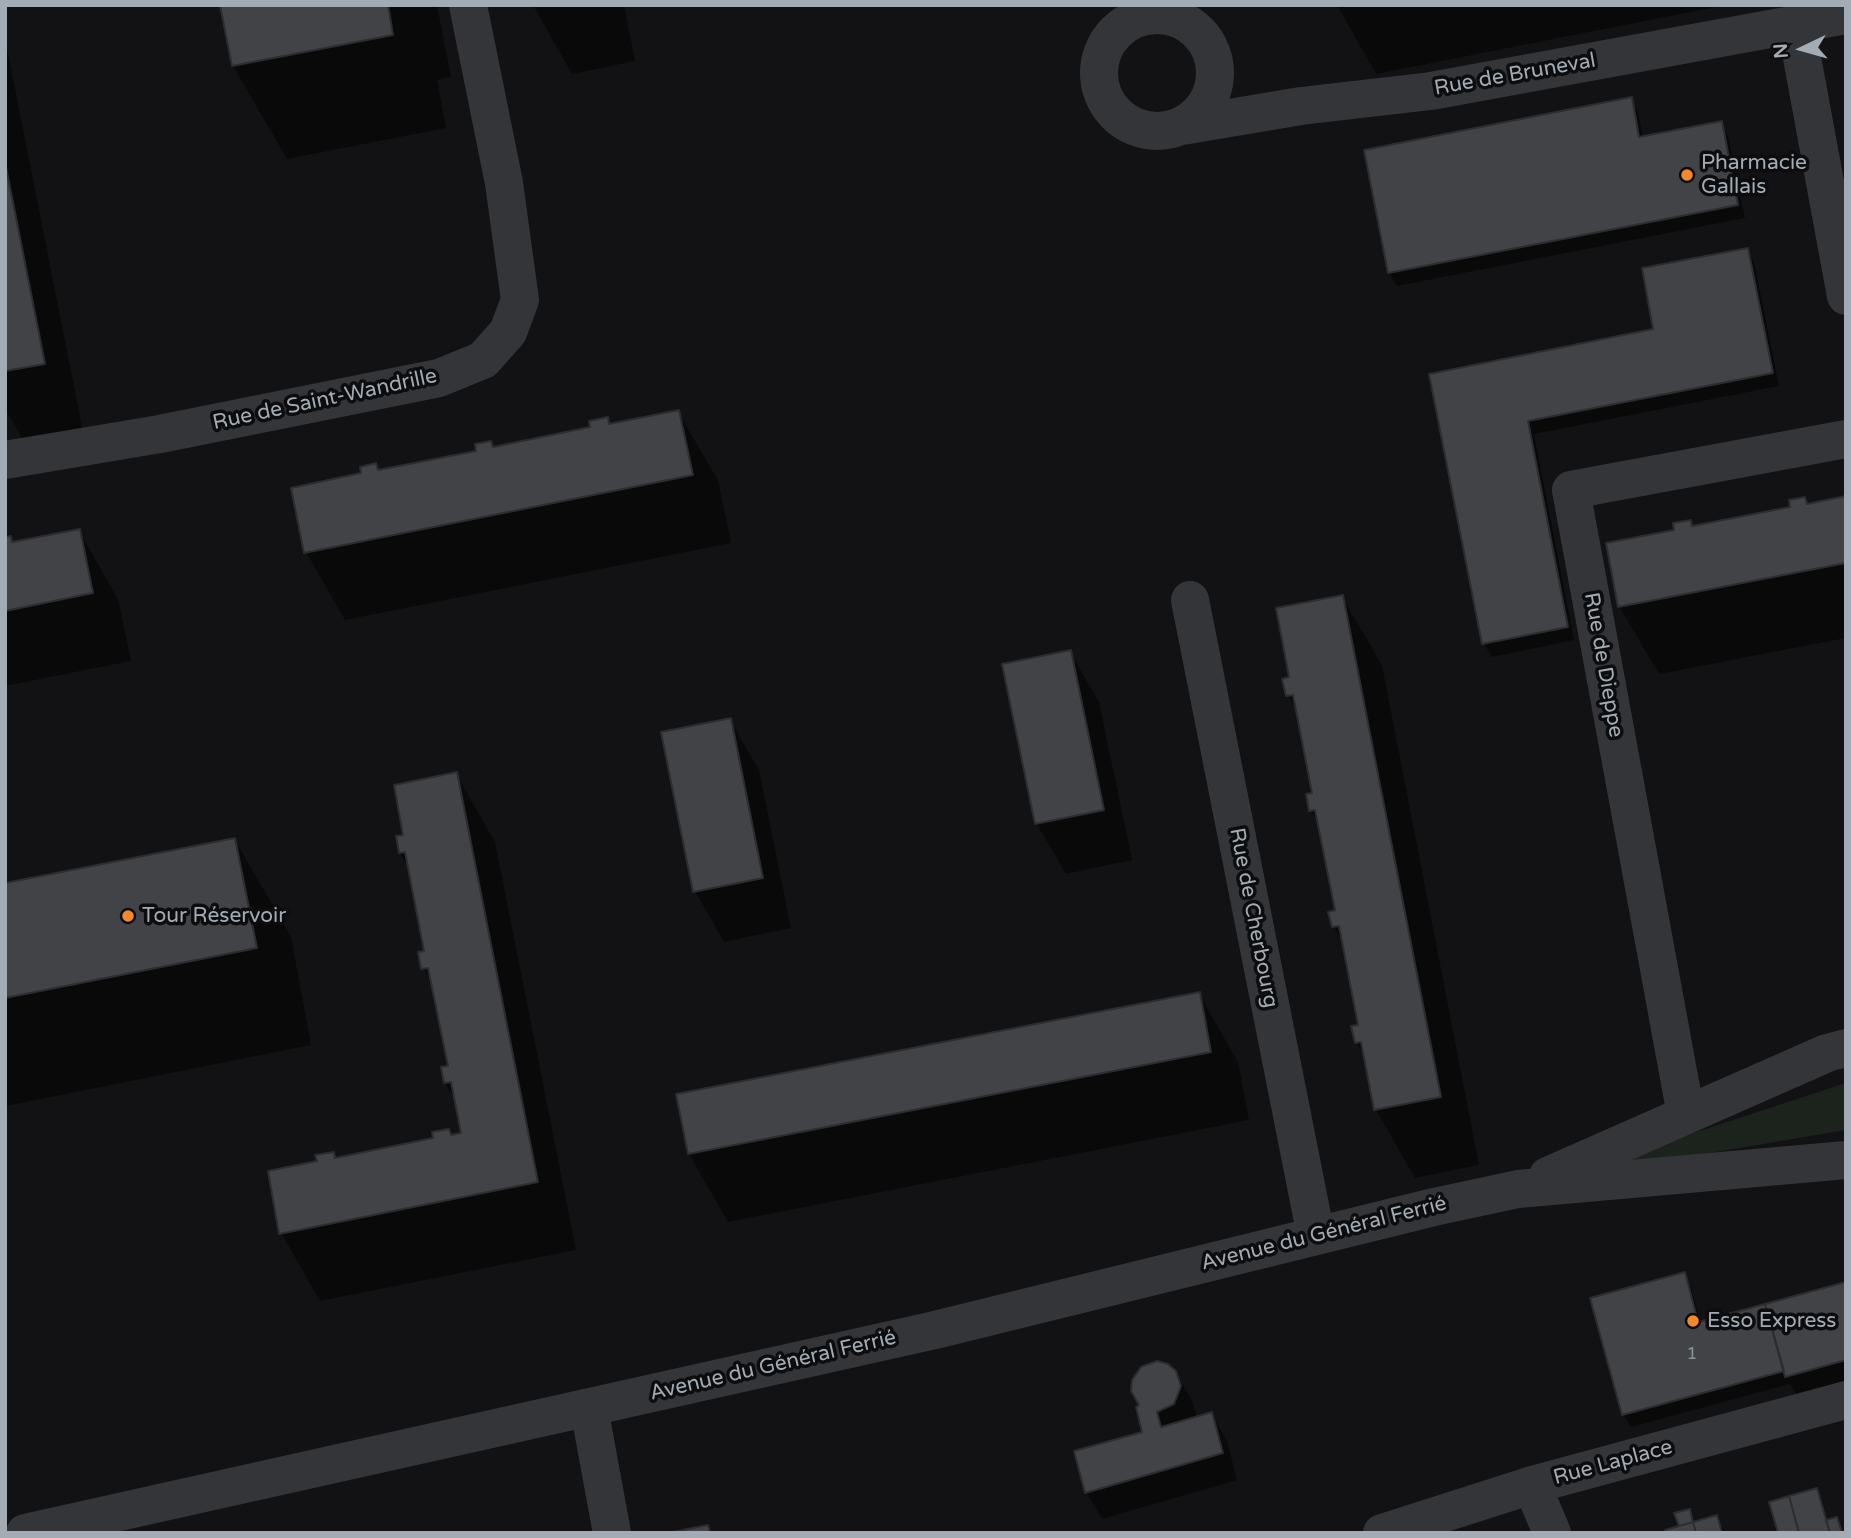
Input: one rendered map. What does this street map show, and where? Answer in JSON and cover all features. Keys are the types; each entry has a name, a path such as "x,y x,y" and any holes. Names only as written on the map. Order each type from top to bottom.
{"street":[{"name":"Rue de Saint-Wandrille","path":"5,460 160,434 439,378 483,360 508,332 520,300 504,183 468,5"},
{"name":"Rue de Bruneval","path":"1182,126 1301,106 1431,91 1846,15"},
{"path":"1796,25 1846,296"},
{"name":"Rue de Dieppe","path":"1686,1115 1571,490 1846,439"},
{"name":"Rue de Cherbourg","path":"1190,600 1316,1236"},
{"path":"1518,1189 1839,1046"},
{"path":"1518,1189 1846,1160"},
{"name":"Avenue du Général Ferrié","path":"25,1533 935,1330 1518,1189"},
{"name":"Rue Laplace","path":"1382,1533 1532,1485 1846,1400"},
{"path":"589,1408 612,1533"},
{"path":"1532,1485 1552,1533"}],"shaded area":[{"path":"1846,1083 1846,1130 1550,1180"}],"building":[{"path":"220,5 388,5 393,35 232,66"},
{"path":"1632,97 1639,137 1722,121 1738,205 1388,273 1364,150"},
{"path":"5,162 45,364 5,371"},
{"path":"1748,248 1773,373 1528,421 1568,627 1482,644 1429,374 1653,329 1642,268"},
{"path":"679,410 693,475 304,553 291,488 361,473 360,467 376,463 378,470 476,451 475,444 491,441 493,447 590,427 589,421 608,417 609,424"},
{"path":"1846,496 1846,563 1618,607 1606,543 1674,530 1673,523 1691,520 1692,526 1790,507 1789,500 1805,497 1807,504"},
{"path":"80,529 93,593 5,611 5,537 11,536 12,542"},
{"path":"1343,595 1441,1097 1374,1110 1361,1042 1355,1043 1351,1026 1358,1025 1339,926 1332,927 1328,912 1335,910 1315,810 1309,811 1306,794 1312,793 1293,695 1286,696 1282,679 1289,677 1276,608"},
{"path":"1071,650 1104,810 1035,824 1002,664"},
{"path":"731,718 763,878 693,892 661,732"},
{"path":"457,772 538,1182 279,1234 268,1171 317,1161 315,1155 334,1152 335,1158 433,1138 432,1132 449,1129 451,1135 461,1133 451,1082 444,1083 441,1067 448,1066 428,968 421,969 418,952 424,951 405,852 399,853 396,836 403,835 394,785"},
{"name":"Tour Réservoir","path":"235,838 257,948 5,998 5,883"},
{"path":"1200,992 1211,1052 688,1154 676,1094"},
{"path":"1685,1272 1698,1322 1765,1304 1784,1371 1622,1415 1590,1298"},
{"path":"1846,1282 1846,1360 1785,1377 1765,1304"},
{"path":"1157,1361 1168,1364 1176,1371 1181,1386 1174,1404 1157,1412 1161,1427 1212,1412 1223,1453 1085,1493 1074,1451 1142,1432 1136,1407 1139,1405 1131,1391 1132,1380 1141,1367"},
{"path":"1817,1488 1830,1533 1799,1533 1789,1496"},
{"path":"1789,1496 1799,1533 1778,1533 1769,1502"},
{"path":"1690,1509 1693,1522 1679,1526 1674,1513"},
{"path":"1717,1515 1722,1533 1696,1533 1693,1522"},
{"path":"1837,1517 1842,1533 1830,1533 1826,1520"},
{"path":"1693,1522 1696,1533 1666,1533 1665,1530"},
{"path":"708,1525 710,1533 668,1533"}],"place":[{"name":"Pharmacie Gallais","path":"1687,175"},
{"name":"Tour Réservoir","path":"128,916"},
{"name":"Esso Express","path":"1693,1321"}]}
